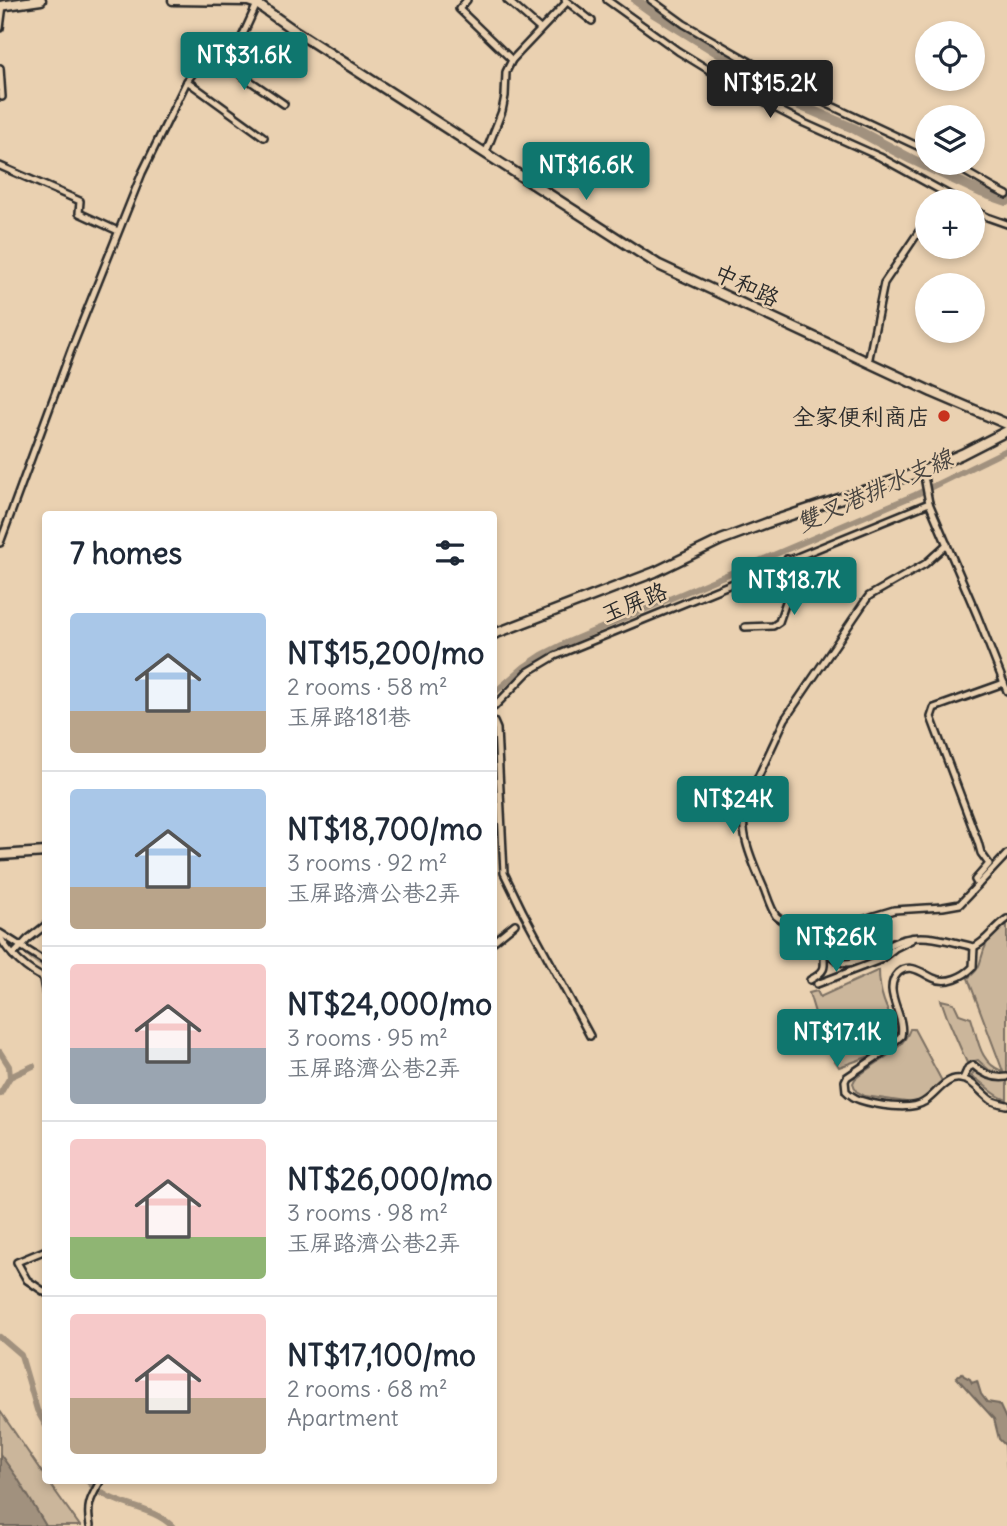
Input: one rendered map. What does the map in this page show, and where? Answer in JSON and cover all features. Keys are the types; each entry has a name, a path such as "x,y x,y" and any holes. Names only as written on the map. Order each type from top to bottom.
{"street":[{"path":"0,28 2,6 41,0"},
{"path":"0,542 71,350 142,173 187,81 196,69 236,47 257,4 238,0 173,0"},
{"path":"467,0 459,9 512,60"},
{"path":"507,0 540,29"},
{"path":"607,0 678,51 748,94 880,157 938,189"},
{"path":"651,0 695,31 804,93 915,145"},
{"path":"486,152 502,111 506,72 512,60 566,1 592,21"},
{"name":"中和路","path":"257,4 659,265 1007,424"},
{"path":"218,59 284,104"},
{"path":"0,68 2,97"},
{"path":"187,81 264,137"},
{"path":"0,166 80,201 79,213 118,231"},
{"path":"971,175 1007,195"},
{"path":"985,216 1007,223"},
{"path":"869,362 884,283 915,237"},
{"name":"玉屏路","path":"497,633 656,572 721,540 923,471 1007,431"},
{"path":"923,471 929,503 1007,691"},
{"name":"玉屏路","path":"497,704 528,672 555,656 929,503"},
{"path":"947,544 925,564 866,600 785,719 746,803 744,826 750,856 774,912 783,921 807,928 833,959 843,963 866,957 903,939 925,937 978,946 1007,919"},
{"path":"745,627 773,626 779,622 789,593 787,559"},
{"path":"978,885 975,880 989,863 981,853 931,712 934,708 1004,683"},
{"path":"497,729 505,873 590,1036"},
{"path":"0,855 42,852"},
{"path":"807,928 817,922 841,928 894,910 960,904 1007,854"},
{"path":"497,939 515,924"},
{"path":"13,955 42,928"},
{"path":"0,935 42,959"},
{"path":"0,935 6,949 42,977"},
{"path":"817,985 880,960 907,942 925,937"},
{"path":"810,980 824,970 823,946"},
{"path":"974,947 974,967 962,976 944,980 934,979 916,969 901,970 892,985 902,1025 901,1037 847,1077 846,1091 859,1100 913,1107 925,1102 948,1081 963,1079 991,1100 1007,1105"},
{"path":"963,1079 968,1068 974,1065 996,1078 1007,1077"},
{"path":"42,1252 17,1262 27,1280 42,1291"},
{"path":"37,1288 42,1286"},
{"path":"90,1526 90,1498 99,1484"}],"shaded area":[{"path":"1007,923 1007,1074 1004,1074 968,978 979,965 989,940"},
{"path":"879,970 884,1001 897,1029 895,1034 870,1056 839,1067 825,1046 809,993 817,991 820,997"},
{"path":"941,1000 954,1003 959,1014 971,1018 984,1056 1003,1074 989,1070 978,1060 967,1063"},
{"path":"910,1029 914,1029 943,1083 924,1099 913,1103 865,1096 856,1091 853,1083 855,1079 894,1051"},
{"path":"976,1069 1007,1079 1007,1100 971,1076"},
{"path":"962,1373 972,1383 977,1381 987,1402 999,1404 1007,1421 1007,1469 1005,1445 999,1439 994,1419 956,1377"},
{"path":"0,1411 42,1473 42,1484 50,1484 80,1526 0,1526"},
{"path":"0,1454 18,1479 46,1526 0,1526"}],"waterway":[{"path":"636,0 792,102 853,128 981,192 1007,201"},
{"name":"雙叉港排水支線","path":"497,690 524,667 568,642 915,495 1007,450"},
{"name":"雙叉港排水支線","path":"5,938 42,964"},
{"path":"0,1052 9,1066 10,1077"},
{"path":"0,1094 10,1077 33,1066"},
{"path":"0,1337 21,1355 42,1419"},
{"path":"91,1484 107,1496 152,1513 172,1526"}],"place":[{"name":"全家便利商店","path":"944,416"}]}
